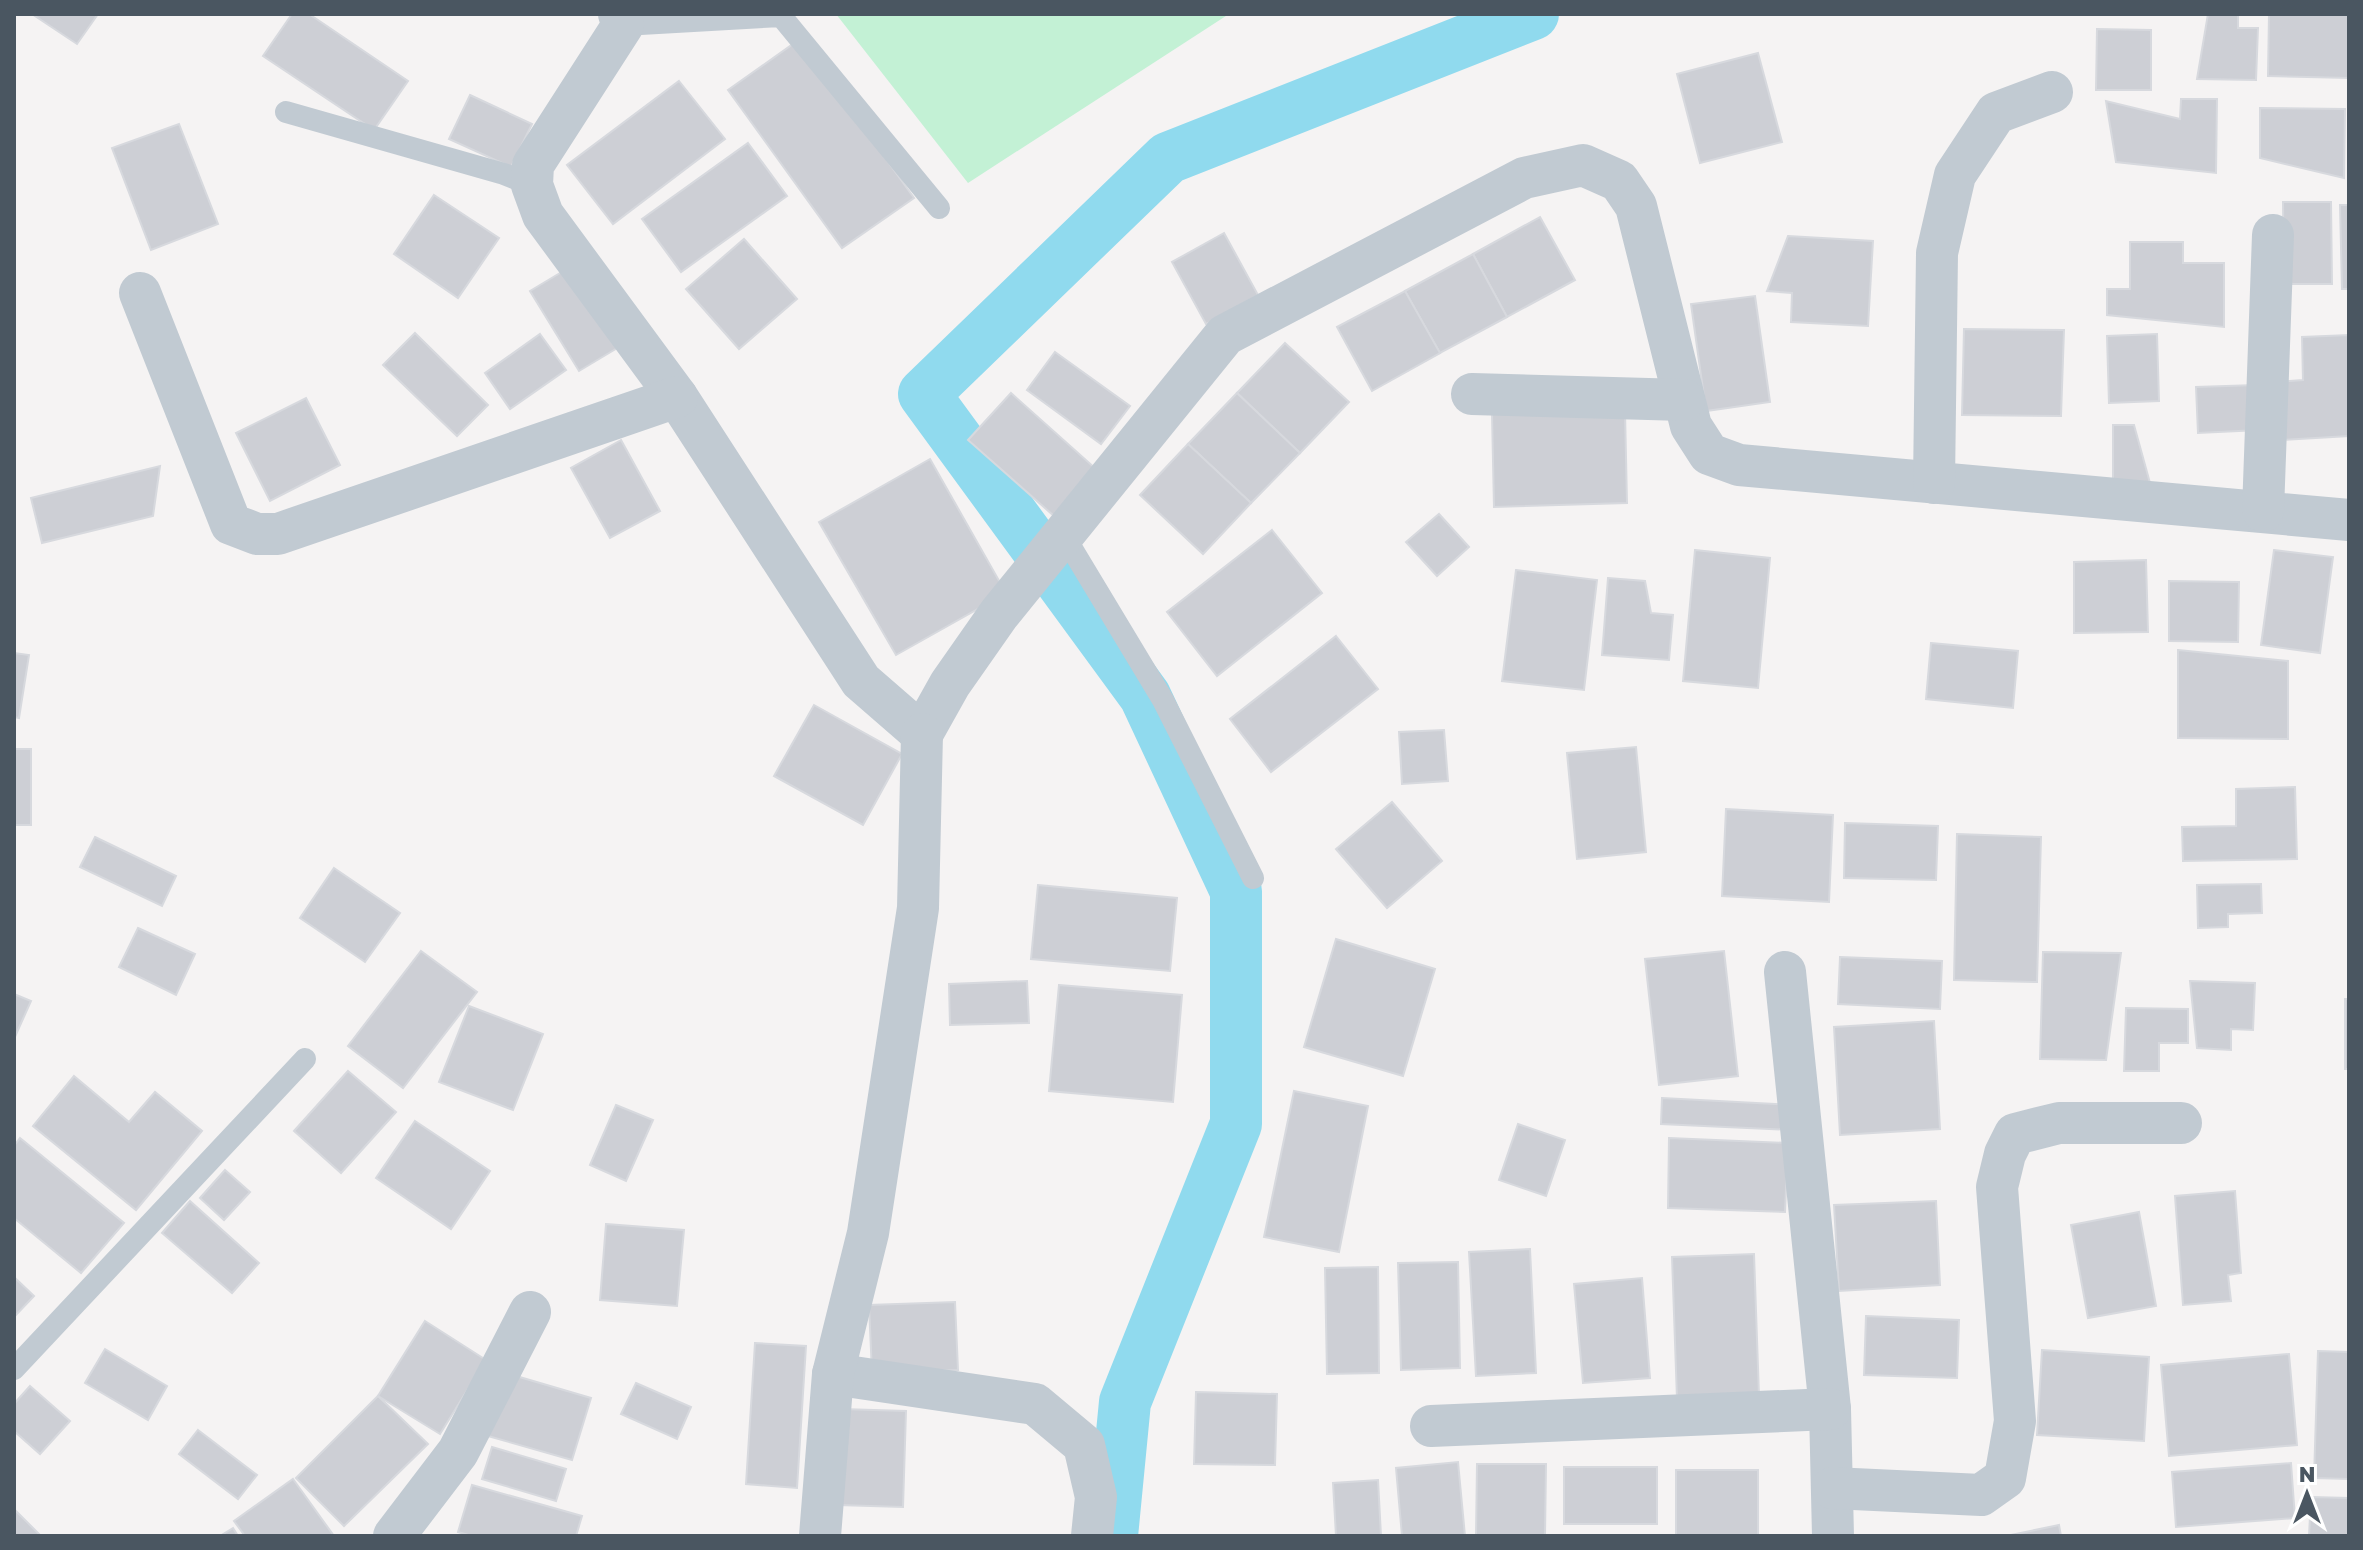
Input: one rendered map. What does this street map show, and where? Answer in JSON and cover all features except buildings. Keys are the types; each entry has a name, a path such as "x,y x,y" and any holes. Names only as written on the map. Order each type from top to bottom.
{"street":[{"path":"621,20 533,165 532,185 543,215 677,397 861,681 922,734"},
{"path":"1934,483 1937,253 1955,175 1996,113 2052,92"},
{"path":"820,1536 833,1374 868,1233 918,908 922,734 950,684 999,614 1225,335 1524,178 1583,165 1619,181 1636,206 1691,426 1709,454 1739,465 2349,520"},
{"path":"2263,511 2273,235"},
{"path":"140,293 231,524 257,534 278,534 677,397"},
{"path":"1472,394 1684,400"},
{"path":"1785,972 1830,1409 1833,1536"},
{"path":"1832,1488 1981,1495 2005,1478 2015,1421 1997,1187 2010,1144 2015,1134 2059,1123 2181,1123"},
{"path":"394,1536 458,1452 530,1312"},
{"path":"833,1374 1035,1404 1084,1445 1096,1497 1092,1536"},
{"path":"1431,1426 1830,1409"}],"lane":[{"path":"621,20 781,16 939,208"},
{"path":"286,112 504,174 532,185"},
{"path":"1057,542 1163,700 1253,878"},
{"path":"14,1369 305,1059"}],"green space":[{"path":"836,14 1229,14 968,183"}],"waterway":[{"path":"1112,1536 1125,1402 1236,1124 1236,891 1145,696 924,394 1168,158 1533,14"}]}
